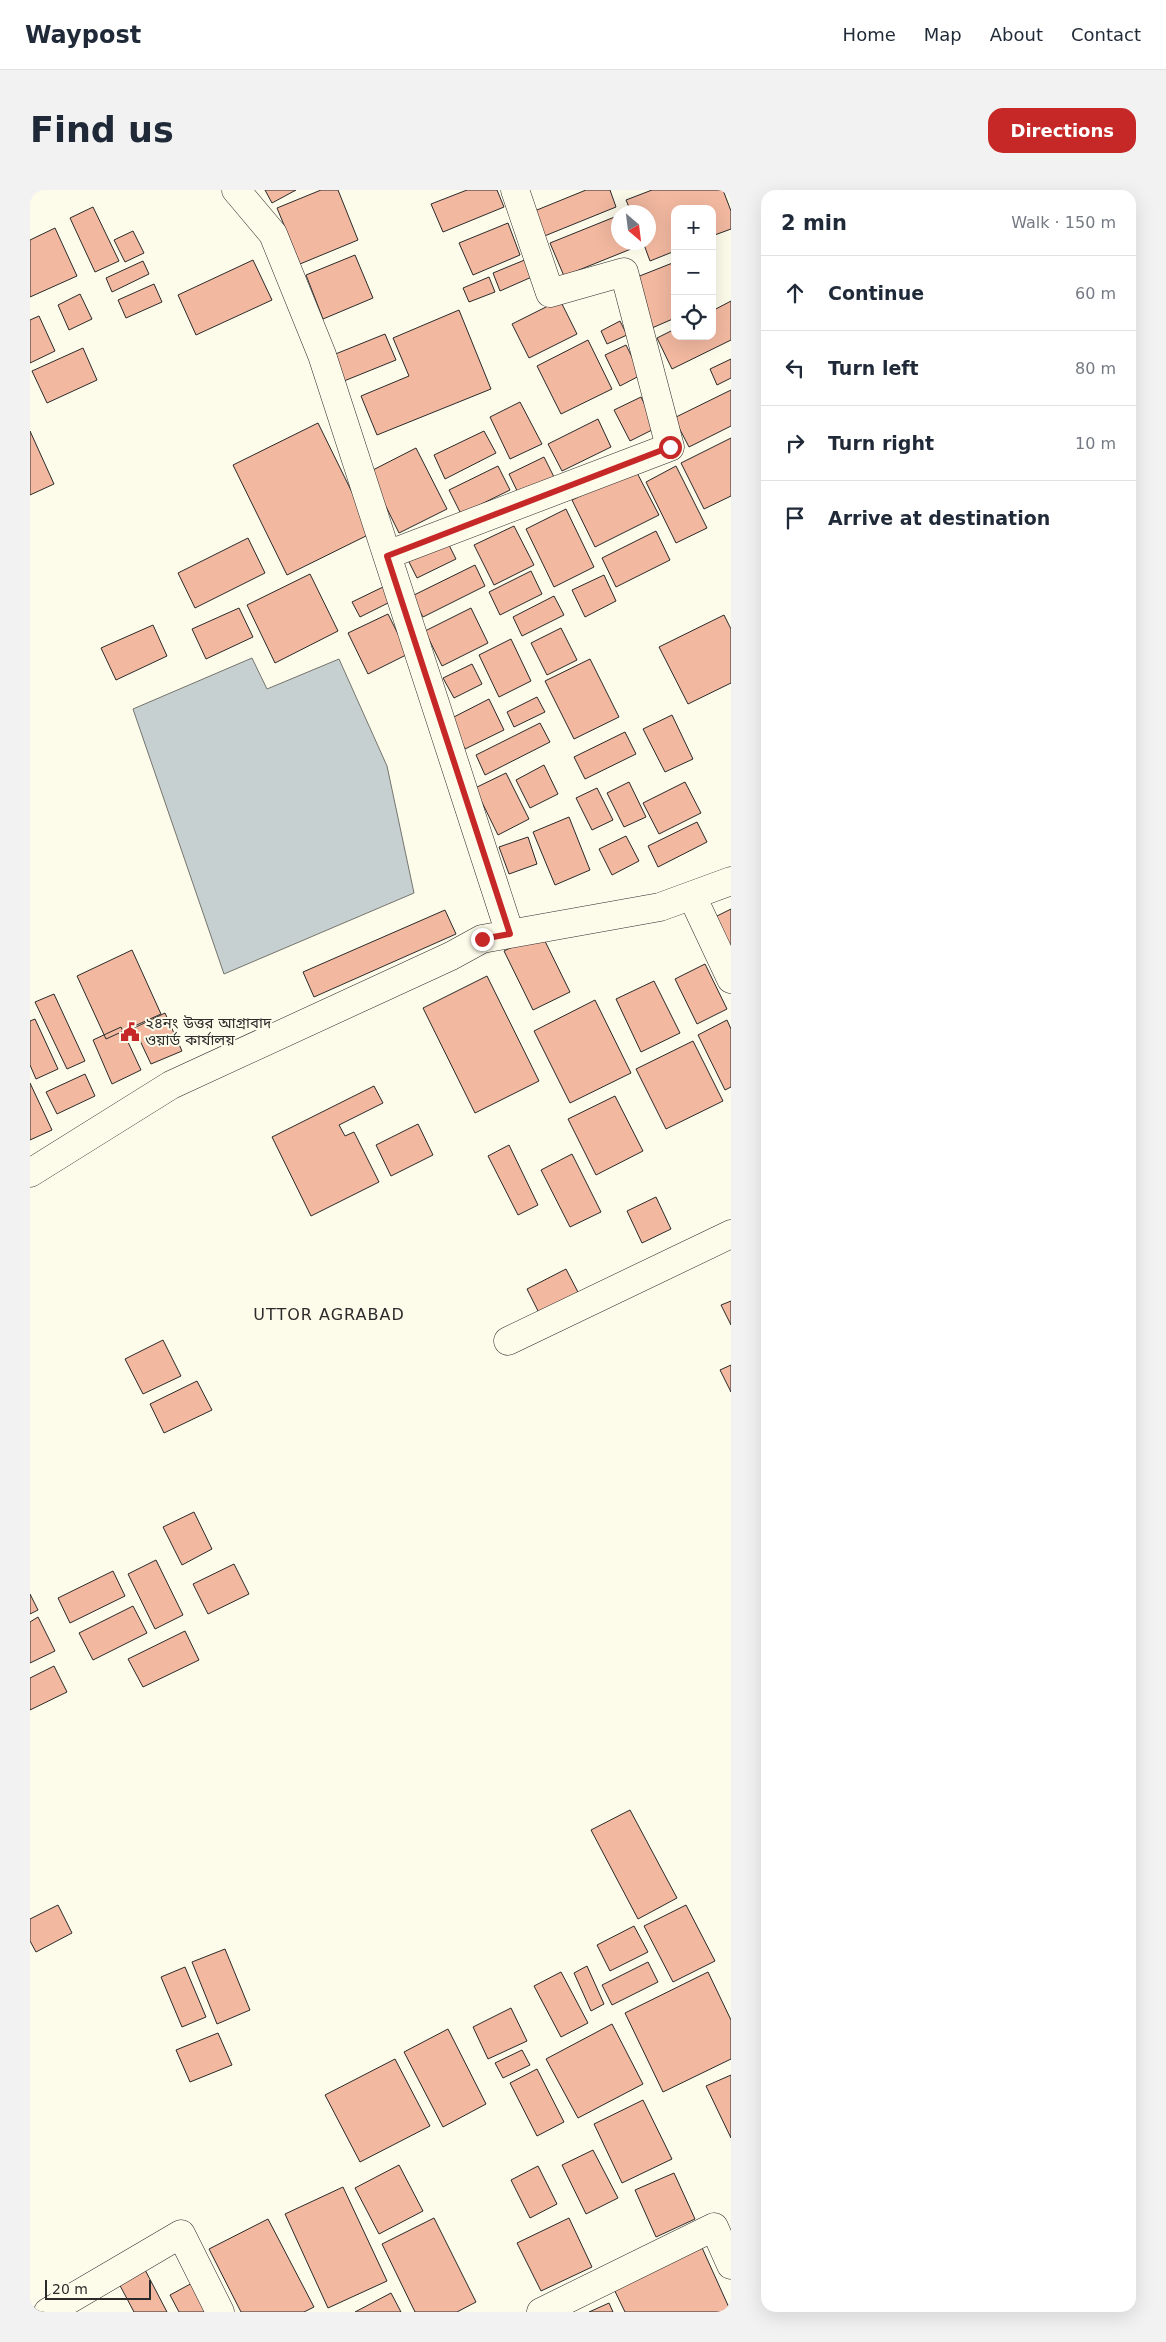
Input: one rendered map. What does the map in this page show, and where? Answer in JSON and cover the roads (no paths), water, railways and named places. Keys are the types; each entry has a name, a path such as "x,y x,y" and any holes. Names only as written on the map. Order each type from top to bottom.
{"street":[{"path":"236,190 273,234 322,355 510,934"},
{"path":"387,556 670,447 624,272 550,293 515,190"},
{"path":"30,1173 171,1085 451,956 482,939 660,907 731,882"},
{"path":"692,896 731,979"},
{"path":"508,1341 731,1234"},
{"path":"541,2312 714,2226 731,2265"},
{"path":"48,2312 181,2234 220,2312"}],"place":[{"name":"২৪নং উত্তর আগ্রাবাদ ওয়ার্ড কার্যালয়","path":"130,1032"}],"district":[{"name":"UTTOR AGRABAD","path":"329,1314"}]}
